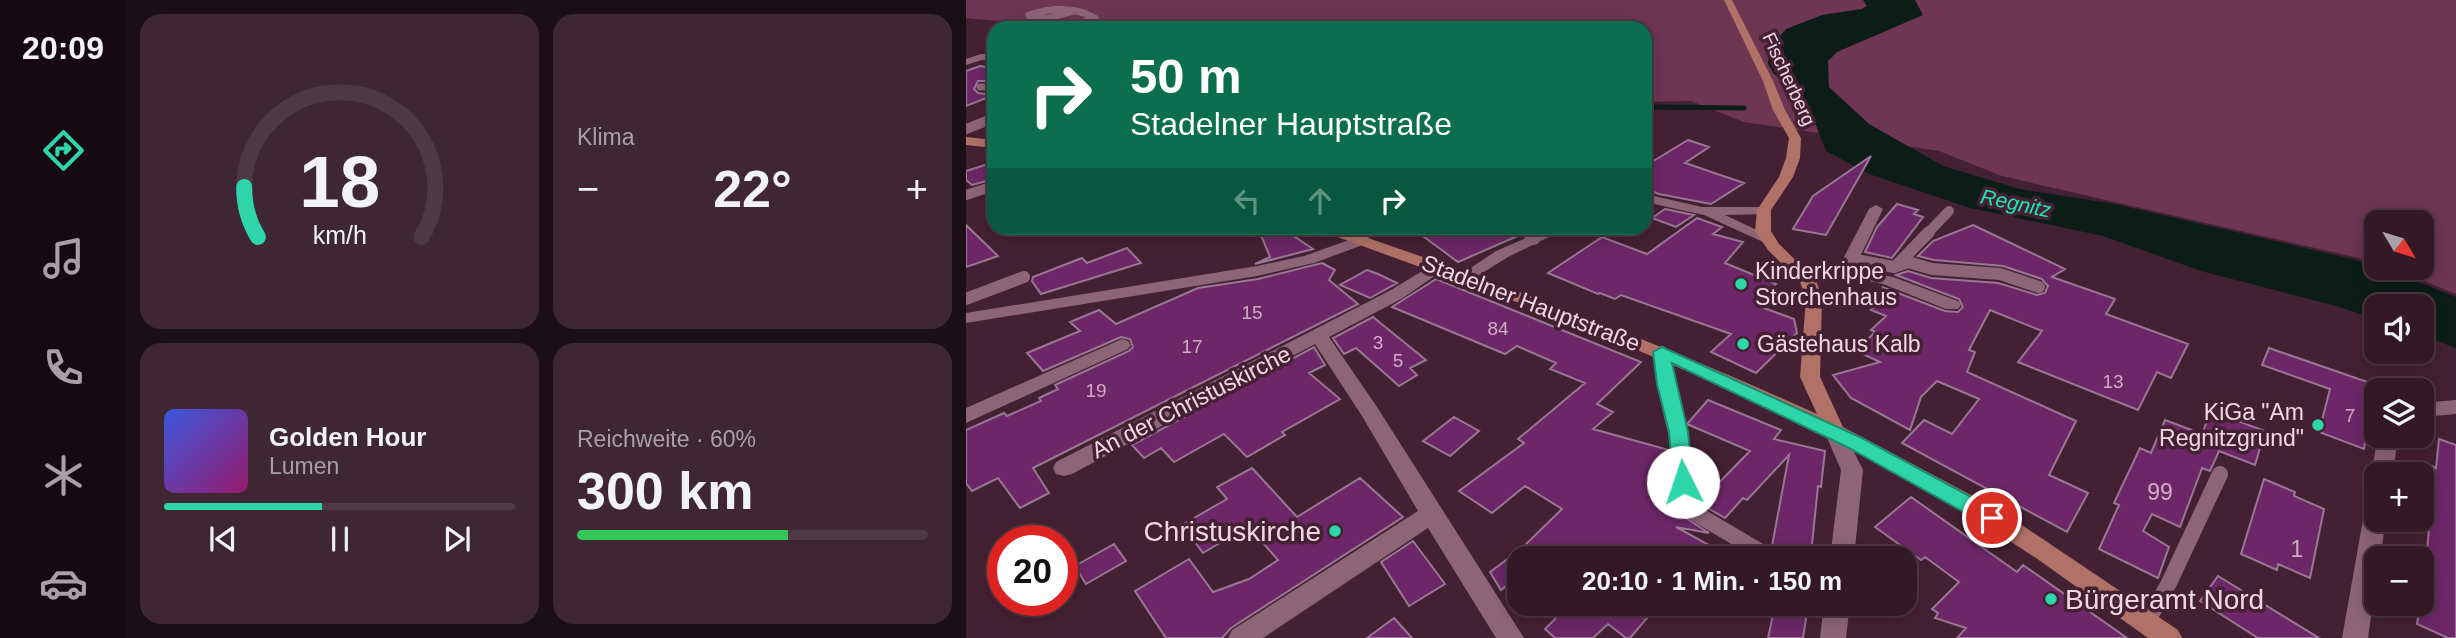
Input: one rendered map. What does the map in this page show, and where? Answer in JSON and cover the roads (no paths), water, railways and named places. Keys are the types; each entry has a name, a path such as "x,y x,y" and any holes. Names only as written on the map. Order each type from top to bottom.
{"main road":[{"name":"Fischerberg","path":"1728,0 1768,81 1779,110 1795,138 1793,158 1786,177 1764,210"},
{"path":"966,141 987,143"},
{"path":"1764,210 1763,231 1768,239 1808,279 1814,298 1810,377 1835,433"},
{"name":"Stadelner Hauptstraße","path":"1348,235 1465,276 1662,352 1835,433 1968,503 2063,563 2169,638"}],"street":[{"path":"966,62 987,56"},
{"path":"1652,200 1702,211 1768,239"},
{"path":"1852,266 1877,209"},
{"path":"1702,211 1764,210"},
{"path":"1465,276 1526,235"},
{"path":"966,318 1257,271 1308,260 1363,240"},
{"path":"1808,279 1852,266 1952,305"},
{"name":"An der Christuskirche","path":"1064,468 1396,295 1437,267"},
{"path":"1319,336 1370,412 1431,514 1511,638"},
{"path":"966,415 1122,345"},
{"path":"2434,409 2456,407"},
{"path":"1835,433 1852,470 1843,546"},
{"path":"1241,638 1431,514"},
{"path":"2361,635 2373,532"},
{"path":"1833,638 1836,616"}],"lane":[{"path":"1074,11 1049,18 1031,19 1029,15 1048,9 1074,11 1095,18 1086,21"},
{"path":"980,87 987,87"},
{"path":"966,129 987,121"},
{"path":"966,195 987,188"},
{"path":"1896,267 1949,211"},
{"path":"1852,266 1896,267 1908,262 1932,269 2000,274 2039,287"},
{"path":"966,299 1024,277"},
{"path":"1662,352 1665,384 1680,445 1683,506 1751,546"},
{"path":"2147,622 2169,583 2220,474"}],"water":[{"name":"Regnitz","path":"1863,0 1915,0 1923,15 1837,52 1828,61 1829,87 1869,124 1943,166 2020,189 2115,204 2364,262 2364,280 2413,280 2456,297 2456,348 2434,340 2434,294 2364,294 2364,315 2201,271 2103,236 1970,208 1869,174 1826,151 1815,123 1791,87 1774,74 1768,64 1769,48 1786,29 1822,15 1867,6"}],"waterway":[{"path":"1652,107 1744,108"}],"place":[{"name":"Kinderkrippe Storchenhaus","path":"1741,284"},
{"name":"Gästehaus Kalb","path":"1743,344"},
{"name":"KiGa \"Am Regnitzgrund\"","path":"2318,425"},
{"name":"Christuskirche","path":"1335,531"},
{"name":"Bürgeramt Nord","path":"2051,599"}]}
